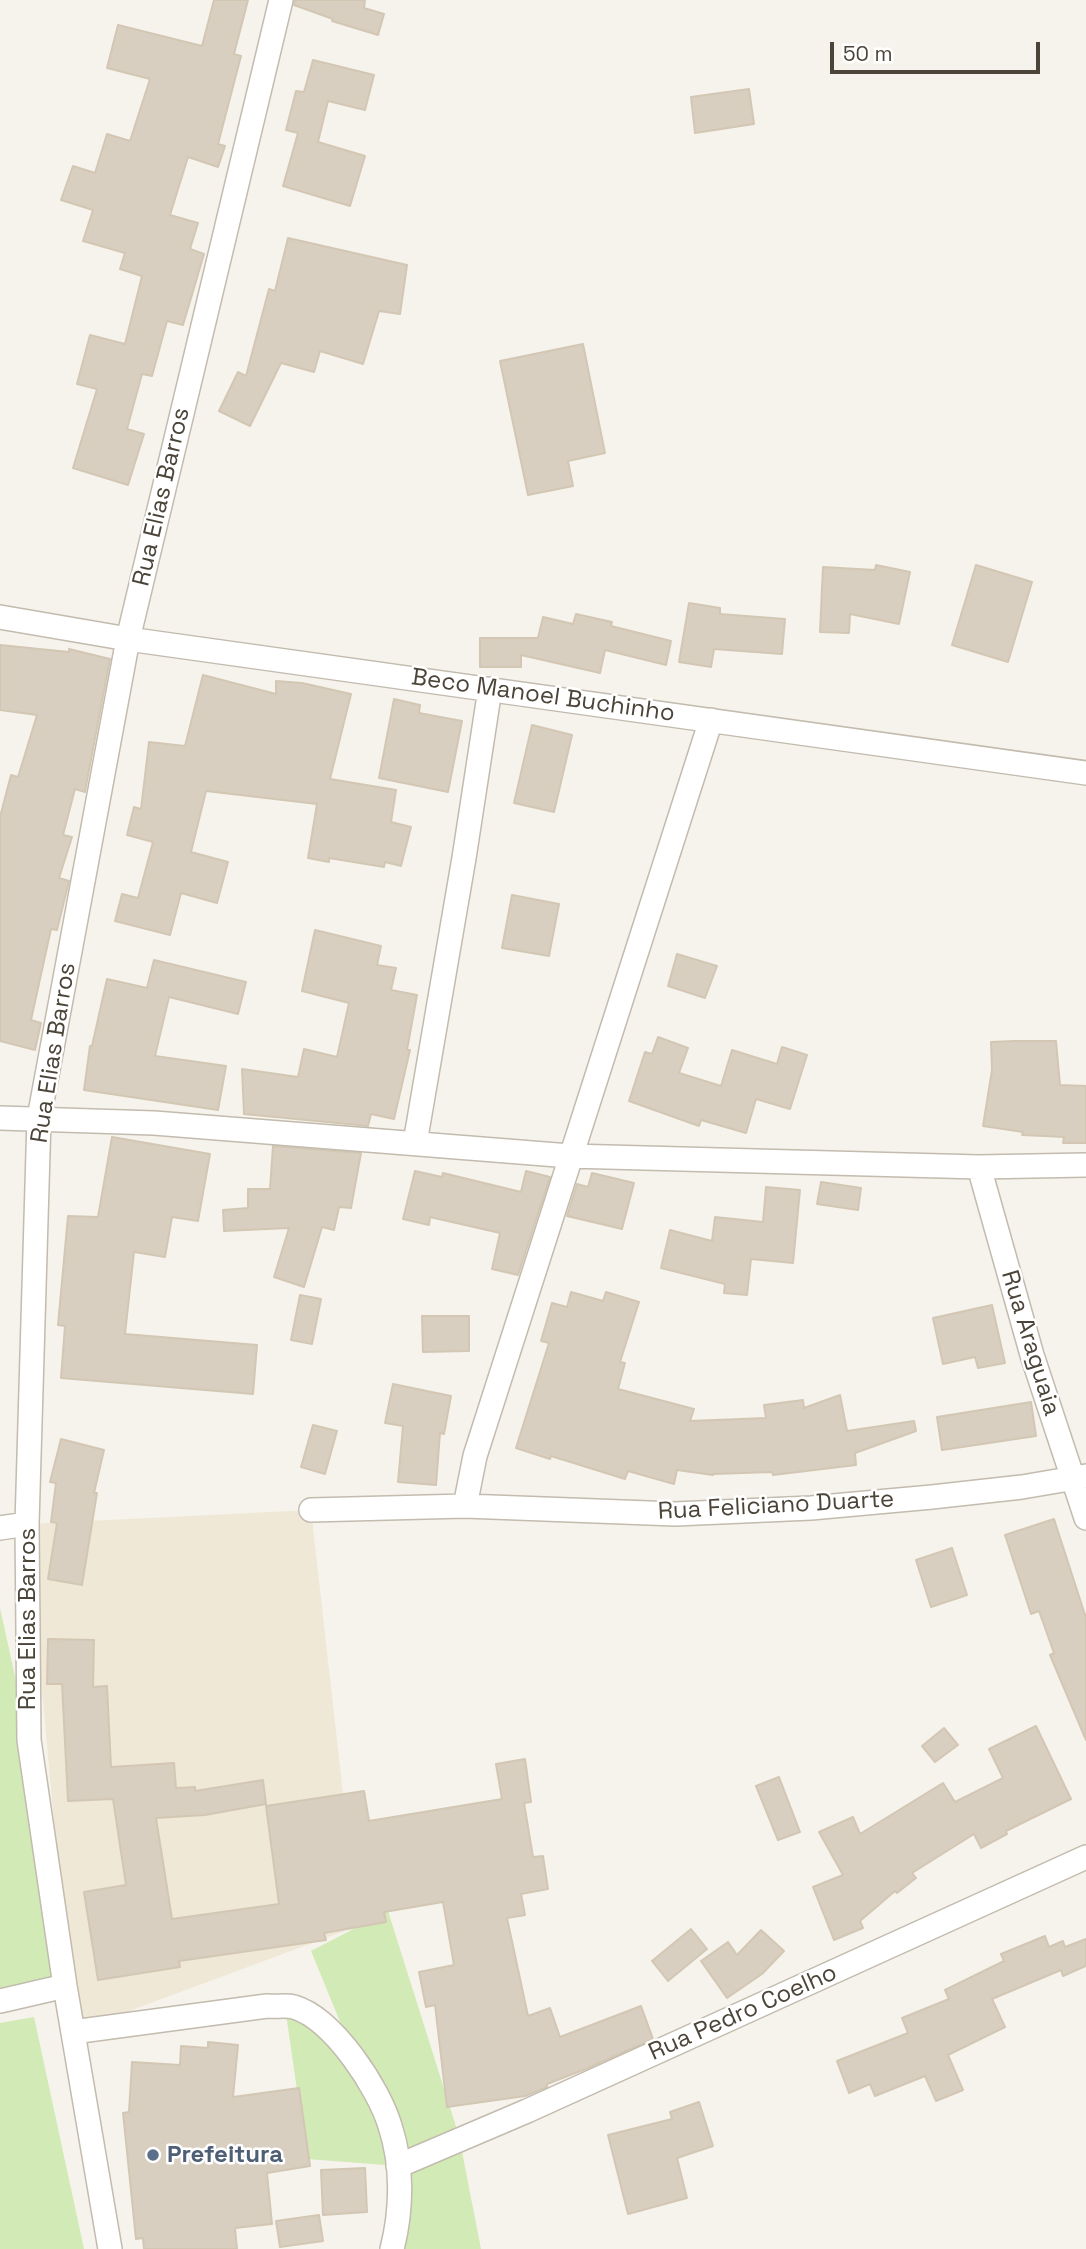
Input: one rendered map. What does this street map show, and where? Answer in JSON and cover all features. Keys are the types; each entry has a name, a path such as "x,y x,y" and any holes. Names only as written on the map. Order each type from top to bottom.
{"street":[{"name":"Rua Elias Barros","path":"110,2249 65,1986 29,1740 27,1524 39,1118 128,639 281,0"},
{"name":"Beco Manoel Buchinho","path":"0,617 128,639 1086,773"},
{"path":"415,1143 490,689"},
{"path":"465,1506 475,1456 711,720"},
{"path":"0,1118 154,1123 570,1156 979,1167 1086,1165"},
{"name":"Rua Araguaia","path":"979,1167 1032,1355 1080,1478 1086,1518"},
{"name":"Rua Feliciano Duarte","path":"311,1510 465,1506 675,1514 811,1508 1022,1487 1080,1478"},
{"path":"0,1528 27,1524"},
{"name":"Rua Pedro Coelho","path":"398,2166 527,2111 1086,1857"},
{"path":"0,2001 65,1986"},
{"path":"73,2032 244,2009 293,2007 314,2017 333,2032 351,2054 390,2125 398,2166 400,2201 392,2249"}],"shaded area":[{"path":"311,1510 358,1926 73,2032 27,1524"}],"green space":[{"path":"0,1608 29,1740 65,1986 0,2001"},
{"path":"388,1911 459,2136 481,2249 383,2249 398,2166 307,2159 285,2007 333,2032 393,2151 311,1951"},
{"path":"34,2017 84,2249 0,2249 0,2023"}],"building":[{"path":"214,0 248,0 234,54 241,56 218,144 225,146 218,167 188,157 170,215 198,223 190,249 204,254 183,325 167,321 152,376 142,374 127,429 144,434 128,485 73,468 97,389 77,384 90,335 125,344 142,276 120,269 125,253 83,241 93,210 61,200 73,166 95,173 107,134 130,141 150,79 107,68 118,25 202,46"},
{"path":"295,0 365,0 364,8 384,14 378,35 332,21 333,19 294,5"},
{"path":"313,60 374,75 365,110 328,101 318,142 365,156 350,206 283,186 298,133 286,130 296,91 304,92"},
{"path":"749,89 754,124 695,133 691,97"},
{"path":"288,238 407,265 400,314 379,311 363,364 320,351 314,372 281,363 250,426 219,411 238,372 246,376 269,289 275,291"},
{"path":"583,344 605,453 568,461 573,486 528,495 500,361"},
{"path":"876,565 910,572 899,624 850,614 849,633 820,632 823,567 875,570"},
{"path":"976,565 1032,582 1008,662 952,645"},
{"path":"689,603 720,608 720,614 785,619 782,654 714,649 711,667 679,662"},
{"path":"576,614 612,622 611,626 671,641 666,665 605,650 600,673 521,655 521,667 480,667 480,638 538,638 543,617 573,624"},
{"path":"0,645 69,652 69,649 110,659 85,792 75,789 63,835 72,837 59,878 69,881 57,930 51,929 31,1020 41,1023 35,1050 0,1041 0,817 11,775 18,777 37,715 0,710"},
{"path":"203,675 276,694 276,681 302,683 351,694 330,779 396,790 391,822 411,827 401,866 385,862 384,867 329,858 329,862 308,858 317,804 206,791 191,852 228,862 217,903 181,893 170,935 115,921 122,894 138,898 153,842 127,835 134,807 141,809 149,742 185,746"},
{"path":"394,699 420,705 419,713 462,721 448,792 379,778"},
{"path":"532,725 572,735 554,812 514,803"},
{"path":"512,895 559,904 549,956 502,948"},
{"path":"315,930 381,946 377,965 396,968 391,990 417,995 407,1050 410,1050 394,1119 371,1114 368,1126 244,1114 242,1069 298,1077 304,1049 337,1057 349,1003 302,991"},
{"path":"677,954 717,966 705,998 668,986"},
{"path":"154,960 246,982 238,1014 169,997 155,1056 226,1066 218,1110 84,1090 90,1046 107,979 147,988"},
{"path":"658,1037 688,1048 679,1073 721,1086 732,1050 777,1064 782,1047 807,1055 790,1109 756,1099 746,1133 701,1120 699,1126 629,1101 645,1052 652,1054"},
{"path":"1056,1041 1060,1085 1086,1086 1086,1143 1063,1143 1064,1137 1022,1135 1023,1132 983,1126 992,1070 991,1042"},
{"path":"112,1137 210,1154 198,1221 172,1217 165,1257 134,1252 125,1334 257,1345 253,1394 61,1378 65,1326 58,1325 68,1216 98,1217"},
{"path":"273,1146 361,1153 351,1208 339,1207 334,1230 322,1227 304,1287 274,1277 289,1228 224,1231 223,1210 248,1208 248,1189 270,1189"},
{"path":"415,1171 442,1177 443,1173 521,1192 526,1171 550,1177 518,1275 492,1269 500,1233 430,1217 429,1225 403,1219"},
{"path":"592,1173 634,1183 622,1229 567,1216 577,1184 588,1187"},
{"path":"821,1182 861,1188 858,1210 817,1204"},
{"path":"766,1187 800,1190 793,1263 751,1259 747,1295 724,1293 725,1284 661,1268 670,1230 712,1241 715,1217 763,1222"},
{"path":"571,1292 603,1301 606,1292 639,1302 620,1362 625,1363 618,1389 694,1409 690,1421 766,1418 764,1405 803,1400 804,1408 840,1395 847,1431 914,1421 916,1431 855,1453 856,1465 773,1475 772,1472 713,1475 677,1470 674,1484 628,1471 625,1479 516,1448 549,1343 541,1341 552,1303 567,1307"},
{"path":"300,1295 321,1299 312,1344 291,1340"},
{"path":"992,1305 1005,1363 978,1368 975,1357 943,1364 933,1318"},
{"path":"422,1316 469,1316 469,1351 423,1352"},
{"path":"393,1384 451,1396 444,1434 440,1433 436,1485 398,1482 403,1426 385,1423"},
{"path":"1031,1402 1036,1436 942,1450 937,1417"},
{"path":"313,1425 337,1431 325,1474 301,1467"},
{"path":"61,1439 104,1450 94,1493 97,1493 82,1585 48,1579 57,1523 51,1522 56,1483 50,1482"},
{"path":"1054,1519 1086,1618 1086,1740 1050,1655 1054,1653 1039,1611 1031,1614 1005,1535"},
{"path":"952,1548 967,1595 931,1607 916,1560"},
{"path":"48,1639 94,1640 93,1687 107,1686 111,1767 174,1763 176,1788 195,1787 195,1791 263,1780 266,1804 205,1815 156,1818 172,1919 279,1904 266,1806 364,1791 369,1821 502,1799 496,1764 525,1759 531,1802 524,1803 533,1857 543,1856 548,1889 521,1894 525,1915 507,1918 528,2016 550,2008 560,2037 641,2006 653,2039 525,2096 447,2107 435,2005 426,2007 419,1972 454,1965 443,1902 384,1912 386,1922 324,1933 326,1940 179,1961 180,1967 98,1980 84,1892 126,1885 113,1799 68,1801 62,1684 47,1684"},
{"path":"1036,1726 1071,1799 1006,1831 1007,1834 981,1848 974,1834 912,1873 916,1878 897,1893 895,1891 860,1921 863,1928 834,1940 813,1887 843,1875 819,1832 853,1817 860,1834 943,1783 955,1802 1003,1778 989,1749"},
{"path":"944,1728 958,1745 935,1762 922,1746"},
{"path":"779,1777 800,1832 778,1840 756,1786"},
{"path":"691,1929 707,1949 668,1981 652,1961"},
{"path":"761,1930 784,1951 762,1974 727,1998 701,1961 728,1942 737,1955"},
{"path":"1045,1936 1049,1947 1063,1941 1065,1947 1086,1939 1086,1966 1063,1976 1061,1970 992,1999 1005,2027 948,2055 963,2090 936,2101 925,2076 875,2096 870,2084 849,2093 837,2061 908,2033 902,2018 949,1999 945,1990 1004,1961 1001,1954"},
{"path":"208,2042 238,2045 233,2097 299,2088 310,2166 267,2173 272,2224 235,2228 237,2249 144,2249 143,2238 136,2239 123,2113 129,2112 132,2062 180,2065 181,2046 208,2048"},
{"path":"699,2102 713,2146 677,2158 687,2198 628,2214 608,2135 672,2119 670,2112"},
{"path":"365,2168 367,2212 323,2215 321,2170"},
{"path":"319,2215 323,2241 280,2247 276,2221"}],"place":[{"name":"Prefeitura","path":"153,2155"}]}
